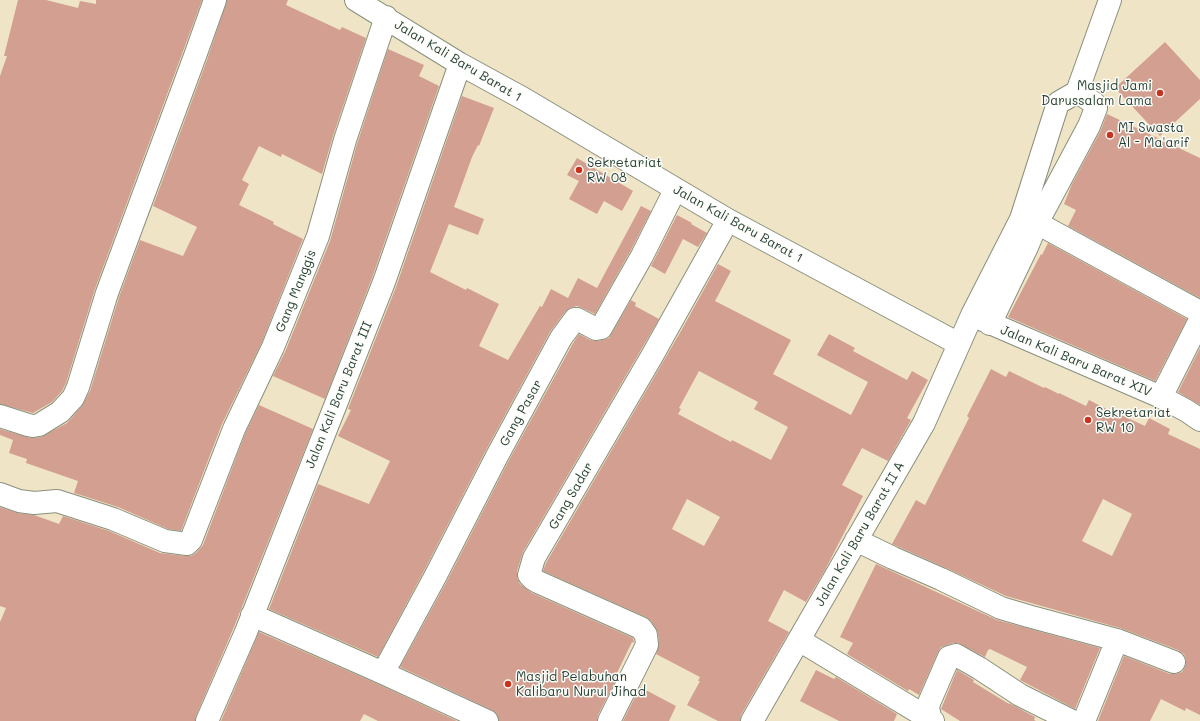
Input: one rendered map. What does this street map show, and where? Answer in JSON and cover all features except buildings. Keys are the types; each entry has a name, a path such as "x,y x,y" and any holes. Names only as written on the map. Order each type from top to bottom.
{"street":[{"path":"0,416 33,426 48,420 60,412 73,398 78,387 107,293 196,56 215,0"},
{"name":"Jalan Kali Baru Barat 1","path":"356,0 460,64 524,99 675,190 959,344"},
{"path":"981,319 1021,219 1058,103 1077,92 1110,0"},
{"name":"Gang Manggis","path":"0,494 19,501 34,503 57,501 112,519 165,541 187,544 191,540 234,429 273,347 318,236 345,140 386,18"},
{"name":"Jalan Kali Baru Barat III","path":"207,721 246,632 384,282 460,64"},
{"path":"981,319 1027,247 1036,223 1089,126 1096,108 1094,102 1077,92"},
{"name":"Gang Pasar","path":"383,673 561,338 575,319 596,330 601,328 642,256 675,190"},
{"name":"Gang Sadar","path":"609,721 647,645 646,634 641,628 538,582 529,575 534,558 652,356 728,220"},
{"path":"1036,223 1200,312"},
{"name":"Jalan Kali Baru Barat II A","path":"752,721 924,423 959,344 981,319"},
{"name":"Jalan Kali Baru Barat XIV","path":"981,319 1161,397 1200,420"},
{"path":"1161,397 1200,320"},
{"path":"856,540 1001,608 1116,640 1174,662"},
{"path":"252,615 487,721"},
{"path":"799,640 932,721"},
{"path":"1084,721 1116,640"},
{"path":"932,721 928,708 929,703 949,657 956,655 1020,695 1072,721"}],"place":[{"name":"Masjid Jami Darussalam Lama","path":"1160,93"},
{"name":"MI Swasta Al - Ma'arif","path":"1110,135"},
{"name":"Sekretariat RW 08","path":"579,170"},
{"name":"Sekretariat RW 10","path":"1088,420"},
{"name":"Masjid Pelabuhan Kalibaru Nurul Jihad","path":"508,684"}]}
